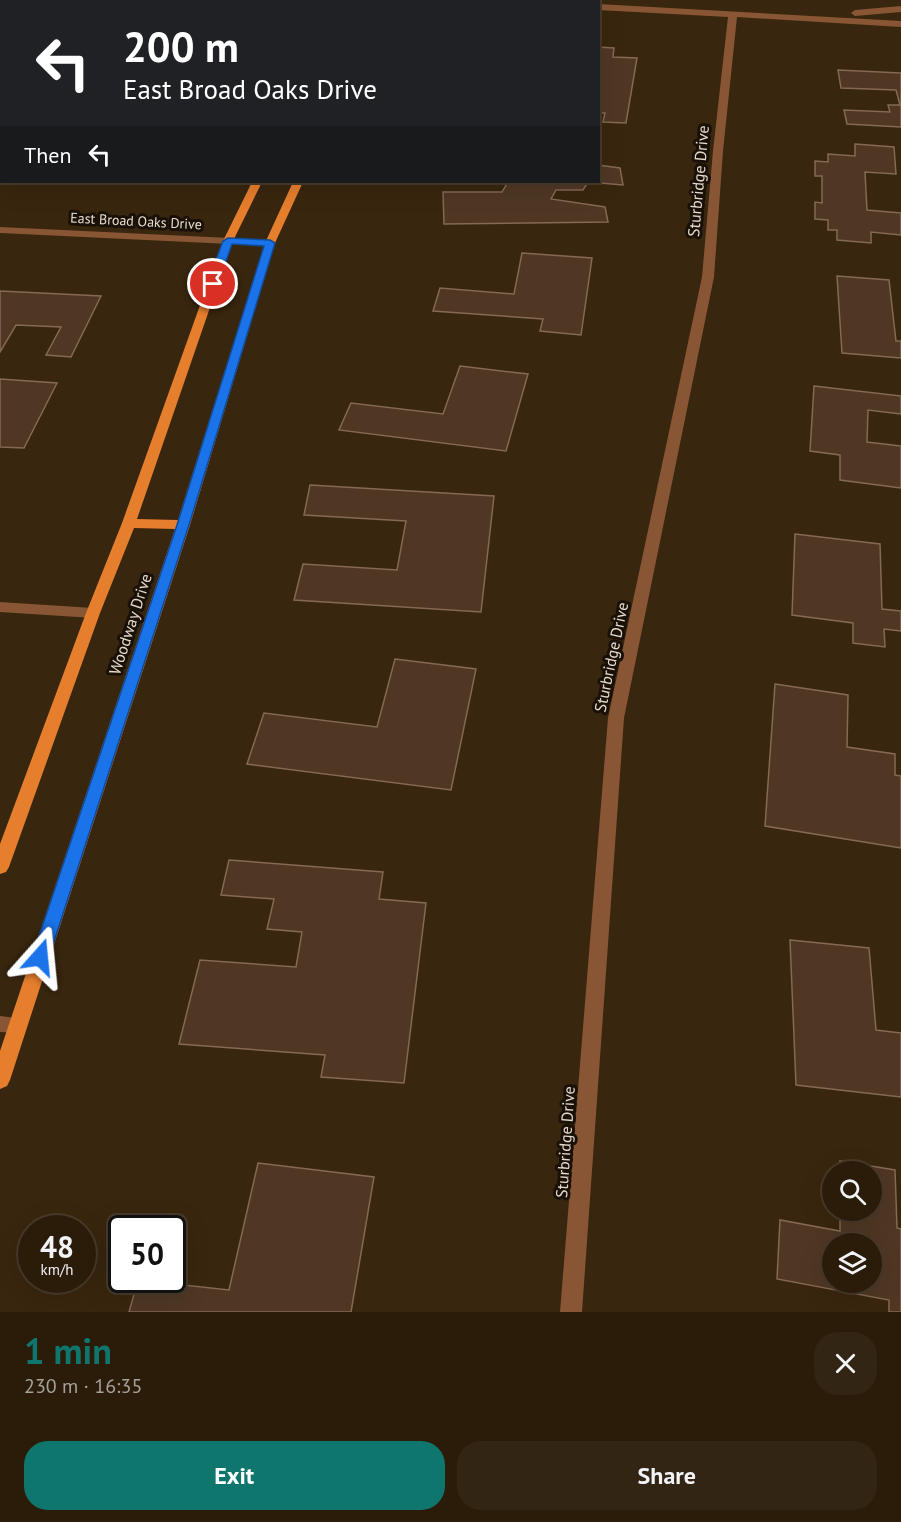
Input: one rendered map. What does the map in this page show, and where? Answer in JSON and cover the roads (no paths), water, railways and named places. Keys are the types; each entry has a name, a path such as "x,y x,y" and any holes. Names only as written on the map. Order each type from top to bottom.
{"main road":[{"path":"0,867 93,613 129,523 228,241 257,183"},
{"name":"Woodway Drive","path":"0,1080 9,1024 183,525 270,243 298,183"},
{"path":"129,523 183,525"}],"street":[{"path":"600,7 901,24"},
{"path":"801,18 901,9"},
{"name":"Sturbridge Drive","path":"571,1312 616,718 708,277 718,151 733,15"},
{"name":"East Broad Oaks Drive","path":"0,230 270,243"},
{"path":"0,607 93,613"}]}
